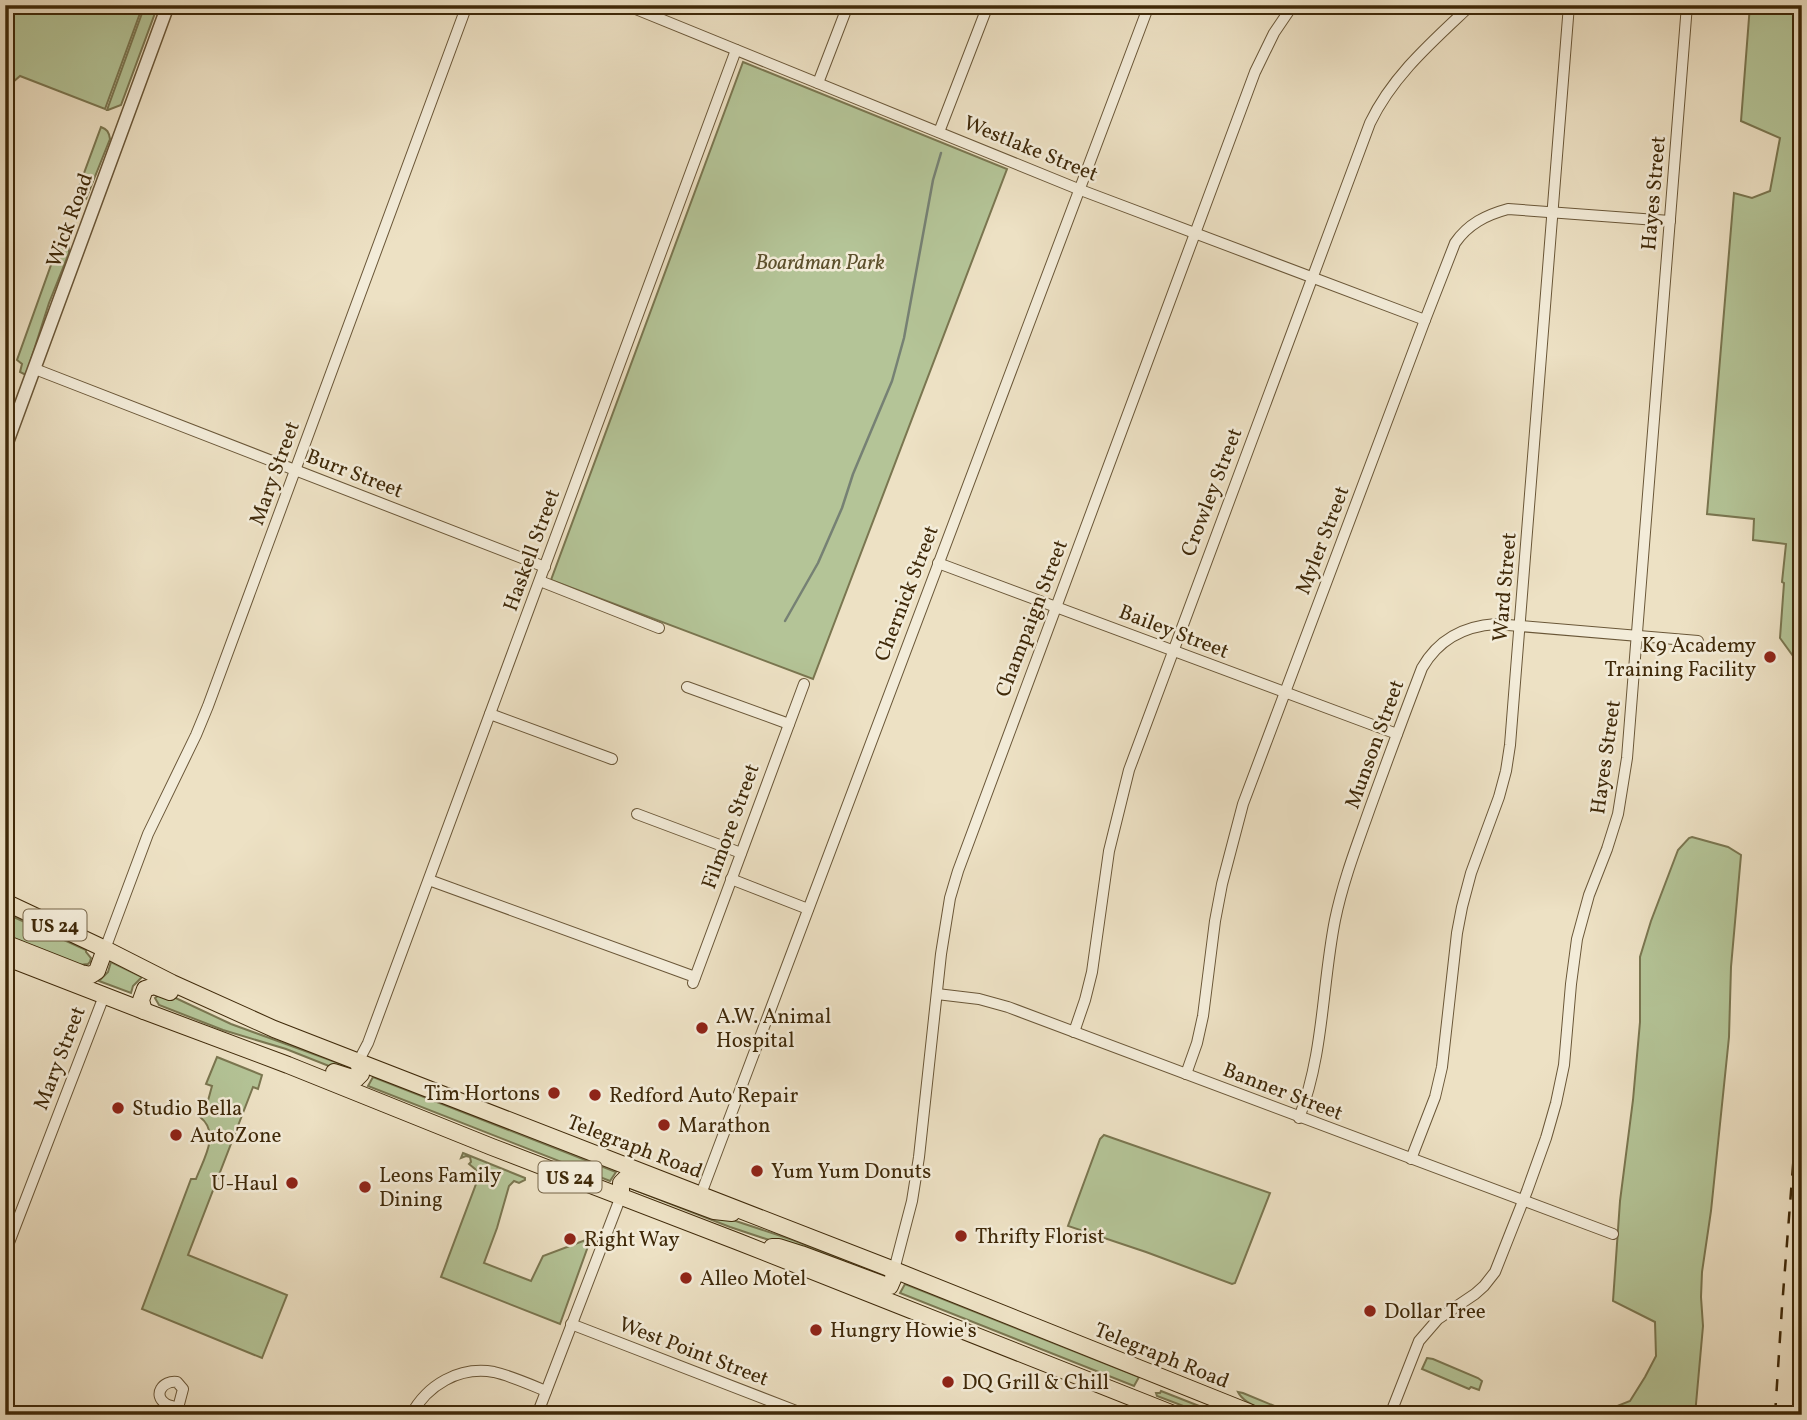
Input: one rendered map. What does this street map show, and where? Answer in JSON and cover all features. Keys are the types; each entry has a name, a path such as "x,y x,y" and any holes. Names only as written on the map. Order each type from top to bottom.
{"main road":[{"name":"Telegraph Road","path":"5,902 274,1029 701,1194 1256,1415"},
{"path":"5,943 91,975 97,971 105,949"},
{"name":"US 24","path":"5,957 749,1246 1141,1408 1176,1415"},
{"path":"144,1012 142,995 145,989 154,986 242,1025 274,1029"},
{"path":"241,1048 276,1051 352,1079 361,1074 358,1062"},
{"path":"621,1196 621,1183 626,1178 713,1211 751,1215"},
{"path":"749,1246 779,1247 887,1286 892,1283 894,1270"},
{"path":"1141,1408 1145,1387 1150,1384 1235,1415"}],"street":[{"name":"Wick Road","path":"5,448 168,5"},
{"name":"Mary Street","path":"105,949 148,834 208,706 467,5"},
{"name":"Westlake Street","path":"625,5 1078,189 1424,320"},
{"path":"818,83 848,5"},
{"path":"939,132 988,5"},
{"name":"Chernick Street","path":"701,1194 1149,5"},
{"name":"Champaign Street","path":"894,1270 912,1201 945,926 958,871 1255,72 1274,33 1293,5"},
{"name":"Crowley Street","path":"1074,1032 1092,972 1109,851 1129,770 1370,123 1382,99 1413,60 1471,5"},
{"name":"Ward Street","path":"1411,1159 1431,1109 1442,1067 1462,907 1471,873 1499,797 1510,745 1569,5"},
{"name":"Hayes Street","path":"1390,1415 1419,1341 1438,1319 1475,1294 1490,1280 1499,1264 1523,1201 1559,1093 1577,939 1589,895 1613,832 1622,795 1687,5"},
{"name":"Haskell Street","path":"358,1062 368,1043 429,880 736,50"},
{"name":"Myler Street","path":"1186,1074 1203,1016 1215,921 1230,848 1243,804 1451,250 1459,237 1470,227 1484,217 1508,209 1670,221"},
{"name":"Burr Street","path":"35,369 545,567"},
{"name":"Bailey Street","path":"938,563 1397,734"},
{"path":"540,581 659,628"},
{"name":"Munson Street","path":"1299,1118 1317,1055 1328,961 1348,869 1422,668 1431,654 1456,634 1475,627 1496,624 1698,641"},
{"name":"Filmore Street","path":"429,880 694,980 804,684"},
{"path":"687,687 789,724"},
{"path":"491,713 612,759"},
{"path":"637,814 741,853"},
{"path":"731,879 808,909"},
{"name":"Banner Street","path":"937,994 989,1002 1074,1032 1613,1234"},
{"name":"Mary Street","path":"5,1253 104,996"},
{"path":"537,1415 621,1196"},
{"name":"West Point Street","path":"571,1324 804,1415"},
{"path":"411,1415 428,1391 445,1380 464,1373 496,1373 546,1391"}],"green space":[{"path":"5,5 143,5 105,109 20,76 5,89"},
{"path":"145,5 158,5 121,105 107,110"},
{"path":"1750,5 1802,5 1802,656 1793,656 1780,638 1786,544 1753,540 1754,519 1707,514 1734,193 1752,198 1770,191 1780,138 1741,121"},
{"name":"Boardman Park","path":"743,62 1007,169 813,679 551,580"},
{"path":"101,127 107,131 110,139 86,199 81,203 73,203"},
{"path":"61,237 68,244 69,253 49,303 26,375 20,372 22,364 17,360"},
{"path":"1692,837 1728,847 1741,855 1731,967 1729,1037 1702,1272 1703,1326 1695,1415 1604,1415 1612,1408 1630,1401 1656,1356 1655,1322 1613,1301 1620,1201 1640,1022 1640,957 1678,850"},
{"path":"5,913 86,950 91,958 90,962 78,965 5,939"},
{"path":"111,962 142,977 133,986 131,993 99,981 108,972"},
{"path":"167,994 231,1024 352,1068 344,1072 159,1005 155,998"},
{"path":"217,1057 262,1075 258,1089 253,1087 188,1255 287,1295 262,1358 142,1309 191,1179 196,1179 209,1147 209,1131 200,1117 206,1108 212,1086 206,1084"},
{"path":"373,1077 616,1172 610,1181 368,1086"},
{"path":"1104,1135 1270,1193 1235,1283 1068,1226 1100,1139"},
{"path":"463,1153 525,1178 519,1183 514,1181 509,1186 484,1263 531,1281 543,1256 591,1238 560,1324 441,1277 479,1176 469,1164 470,1157 461,1158"},
{"path":"633,1187 793,1240 884,1276 883,1278 730,1227 632,1189"},
{"path":"905,1284 1139,1377 1134,1386 900,1293"},
{"path":"1427,1358 1478,1378 1482,1381 1479,1390 1471,1387 1469,1389 1422,1369"},
{"path":"1161,1391 1222,1415 1207,1415 1157,1396 1156,1393"},
{"path":"1238,1392 1296,1415 1281,1414 1256,1406 1242,1398"}],"waterway":[{"path":"785,621 818,563 892,381 904,338 933,180 941,153"}],"railway":[{"path":"1775,1415 1802,1051"}],"place":[{"name":"K9 Academy Training Facility","path":"1770,657"},
{"name":"A.W. Animal Hospital","path":"702,1028"},
{"name":"Tim Hortons","path":"554,1093"},
{"name":"Redford Auto Repair","path":"595,1095"},
{"name":"Studio Bella","path":"118,1108"},
{"name":"Marathon","path":"664,1125"},
{"name":"AutoZone","path":"176,1135"},
{"name":"Yum Yum Donuts","path":"757,1171"},
{"name":"U-Haul","path":"292,1183"},
{"name":"Leons Family Dining","path":"365,1187"},
{"name":"Thrifty Florist","path":"961,1236"},
{"name":"Right Way","path":"570,1239"},
{"name":"Alleo Motel","path":"686,1278"},
{"name":"Dollar Tree","path":"1370,1311"},
{"name":"Hungry Howie's","path":"816,1330"},
{"name":"DQ Grill & Chill","path":"948,1382"}]}
